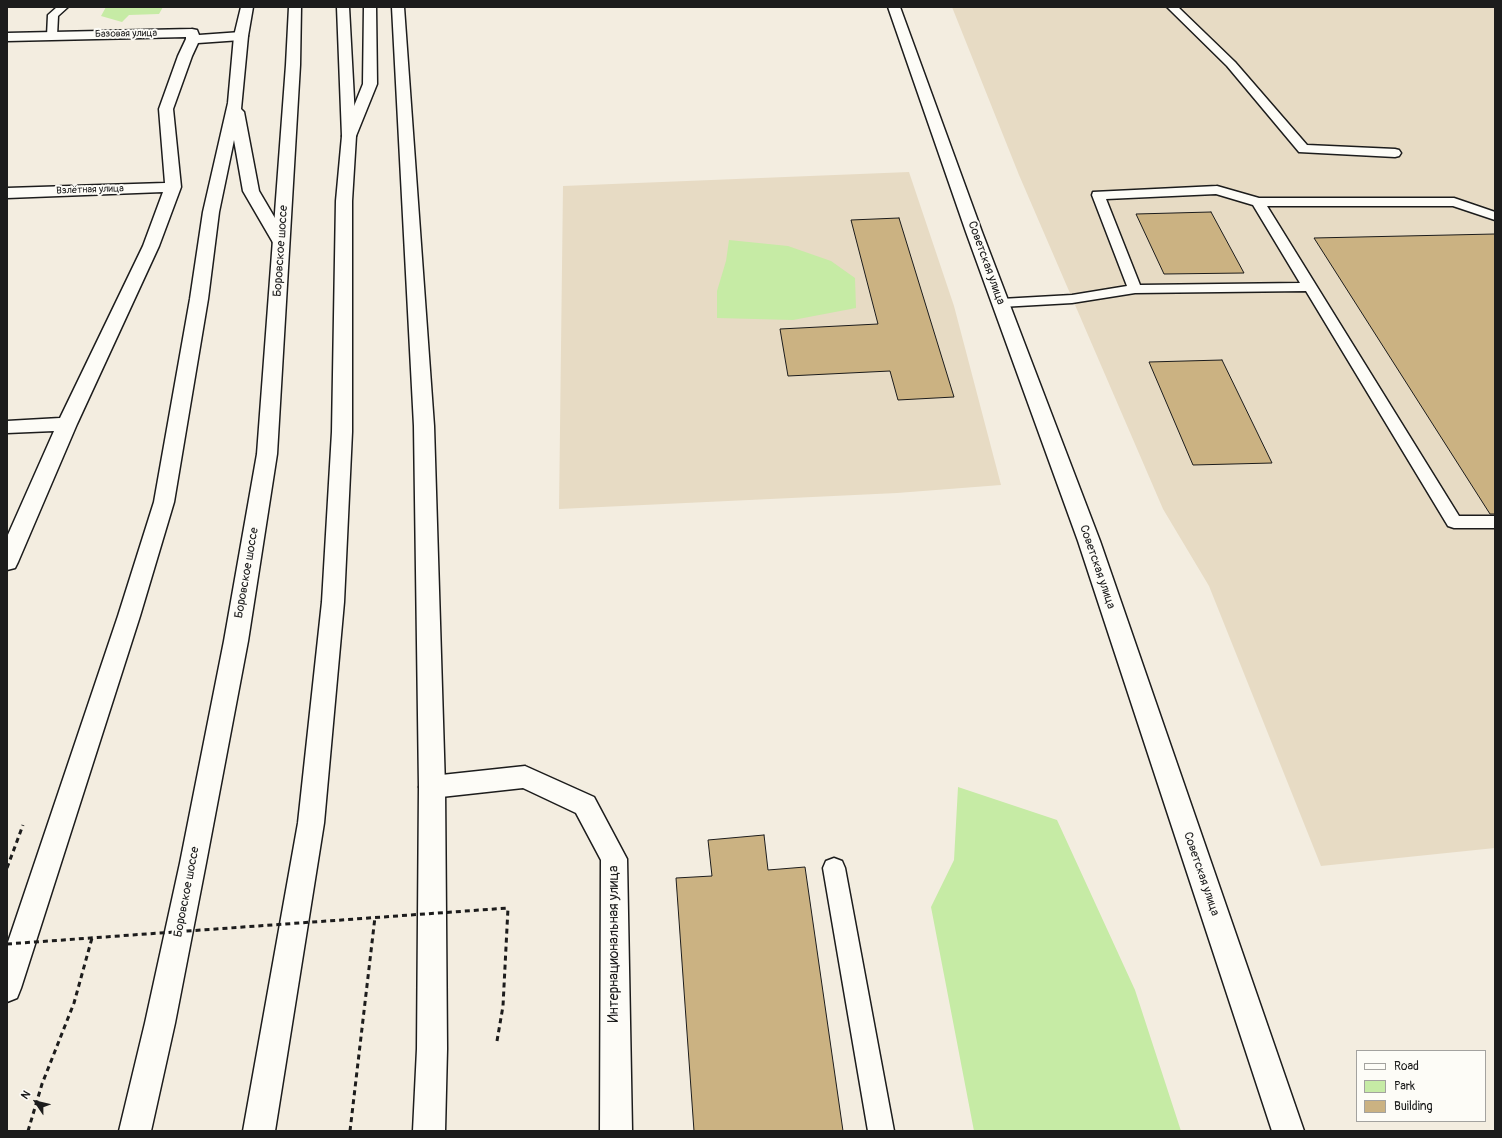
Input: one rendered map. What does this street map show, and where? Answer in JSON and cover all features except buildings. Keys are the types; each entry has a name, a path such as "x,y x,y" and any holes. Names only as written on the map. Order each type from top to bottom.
{"street":[{"path":"7,988 129,616 164,502 199,299 211,212 235,103 241,36 247,7"},
{"name":"Боровское шоссе","path":"135,1131 160,1023 195,856 236,641 267,454 293,65 295,7"},
{"path":"259,1131 311,823 333,602 342,432 344,201 349,136 344,7"},
{"path":"349,136 370,84 370,7"},
{"path":"398,7 424,426 432,786 432,1049 429,1131"},
{"name":"Советская улица","path":"894,7 1089,542 1288,1131"},
{"name":"Базовая улица","path":"7,37 192,33 193,39 241,36"},
{"path":"7,562 67,424 151,246 173,187 166,109 185,56 193,39"},
{"path":"235,103 251,191 281,242"},
{"name":"Взлётная улица","path":"7,194 173,187"},
{"path":"7,426 67,424"},
{"name":"Интернациональная улица","path":"432,786 525,777 585,805 614,859 616,1131"}],"lane":[{"path":"52,36 53,15 63,7"},
{"path":"1172,7 1231,64 1303,149 1395,153"},
{"path":"1135,289 1098,195 1217,190 1258,202 1454,202 1495,216"},
{"path":"1258,202 1454,522 1495,522"},
{"path":"1001,303 1072,299 1135,289 1309,287"},
{"path":"834,868 881,1131"}],"path":[{"path":"7,868 25,820"},
{"path":"7,944 508,908 503,1006 497,1041"},
{"path":"350,1131 375,917"},
{"path":"28,1131 42,1084 74,1003 92,938"}],"shaded area":[{"path":"952,7 1495,7 1495,848 1321,866 1209,586 1163,509 1019,175"},
{"path":"909,172 954,306 1001,485 897,493 559,509 563,186"}],"green space":[{"path":"106,7 163,7 159,14 129,15 122,22 101,16"},
{"path":"729,240 788,246 831,261 855,278 856,308 793,320 717,318 717,291 726,261"},
{"path":"958,787 1057,820 1135,990 1181,1131 974,1131 931,907 954,860"}]}
